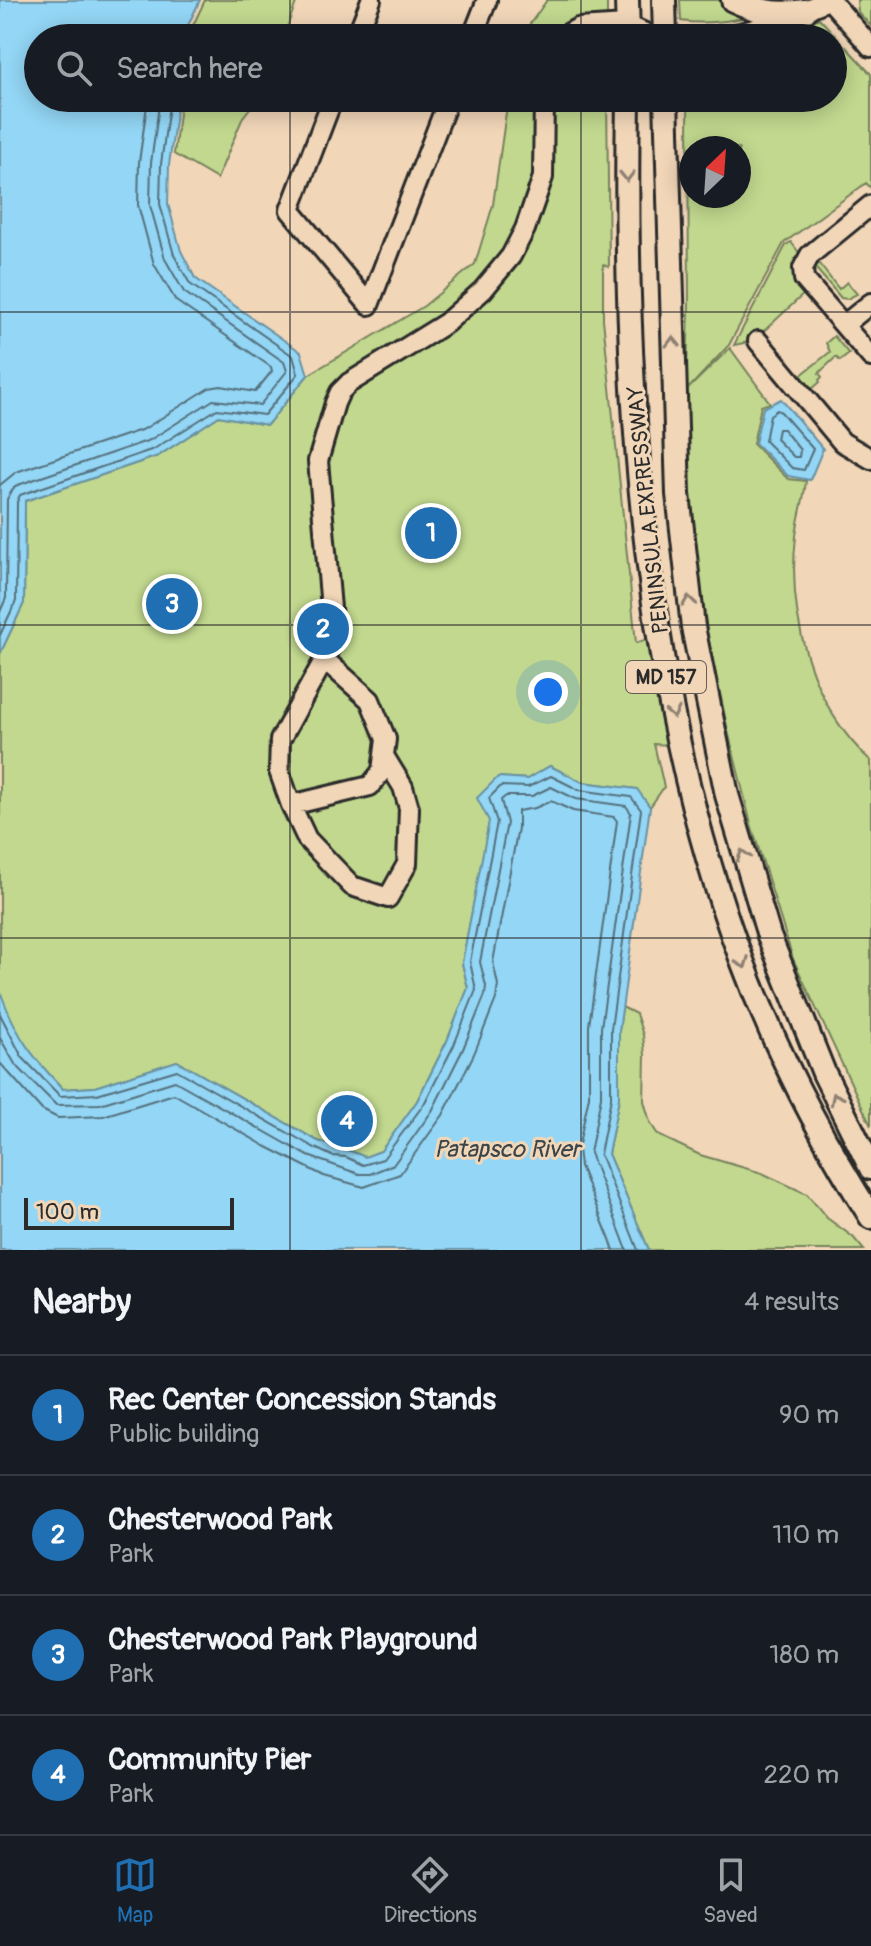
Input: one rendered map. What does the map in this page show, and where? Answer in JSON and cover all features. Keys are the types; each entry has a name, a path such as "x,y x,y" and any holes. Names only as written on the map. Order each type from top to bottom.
{"main road":[{"path":"627,0 628,24"},
{"path":"664,0 665,24"},
{"path":"733,0 766,13 805,11"},
{"name":"PENINSULA EXPRESSWAY","path":"628,112 636,437 664,670 678,736 712,868 740,956 800,1093 871,1217"},
{"name":"PENINSULA EXPRESSWAY","path":"666,112 678,494 693,627 727,795 769,936 824,1073 871,1168"}],"street":[{"path":"362,24 371,0"},
{"path":"478,24 487,0"},
{"path":"771,24 829,0 871,47"},
{"path":"328,112 290,210 369,305 444,112"},
{"path":"384,756 403,787 409,808 407,864 388,898 352,886 307,839 279,771 280,740 334,642 318,461 340,392 349,383 446,323 483,290 511,256 525,229 543,177 544,112"},
{"path":"871,205 810,255 803,268 804,279 871,357"},
{"path":"844,325 871,303"},
{"path":"758,341 842,442 871,459"},
{"path":"291,805 370,786 382,771 386,739 370,700 324,659"}],"green space":[{"path":"205,0 297,0 288,24 194,24"},
{"path":"547,0 607,0 607,24 530,24"},
{"path":"680,0 718,0 757,15 719,22 681,21"},
{"path":"857,0 871,0 871,26 858,12"},
{"path":"819,18 825,24 806,24"},
{"path":"847,48 871,74 871,188 866,183 784,243 729,345 689,388 730,348 770,403 761,406 753,444 788,479 806,481 794,566 800,628 819,687 833,714 850,739 871,761 871,1126 793,959 751,824 707,632 688,488 689,208 751,208 751,136 688,136 688,112 847,112"},
{"path":"179,112 247,112 217,179 174,154"},
{"path":"506,112 607,112 609,267 603,265 603,319 636,643 650,638 670,745 654,744 664,787 650,807 636,789 582,782 550,766 527,779 498,777 462,963 468,988 447,1041 417,1101 381,1151 365,1157 316,1140 177,1061 95,1087 63,1089 28,1052 0,992 0,654 24,603 25,501 158,456 219,416 267,425 308,375 424,306 475,264 493,205"},
{"path":"791,242 800,254 795,266 806,292 753,341 734,345 786,245"},
{"path":"816,260 839,289 847,282 857,294 847,299 841,298 812,264"},
{"path":"834,336 849,354 840,361 836,357 819,373 822,377 820,382 811,390 800,376 830,352 826,343"},
{"path":"622,1007 636,1014 643,1035 644,1101 650,1122 658,1135 700,1155 762,1173 807,1194 827,1218 853,1237 864,1250 649,1250 608,1154 619,1098"}],"water":[{"path":"0,0 200,0 189,24 24,24 24,112 176,112 169,165 168,204 181,251 195,278 301,352 308,375 267,425 219,416 158,456 25,501 24,603 0,654"},
{"path":"781,399 823,449 810,480 788,476 755,443 763,408"},
{"name":"Patapsco River","path":"550,766 582,782 637,789 650,807 619,1031 619,1098 608,1154 649,1250 0,1250 0,991 12,1021 26,1044 63,1089 95,1087 177,1061 316,1140 365,1157 381,1151 417,1101 447,1041 468,988 462,963 489,821 477,798 498,777 527,779"}],"place":[{"name":"Rec Center Concession Stands","path":"431,533"},
{"name":"Chesterwood Park Playground","path":"172,604"},
{"name":"Chesterwood Park","path":"323,629"},
{"name":"Community Pier","path":"347,1121"}]}
